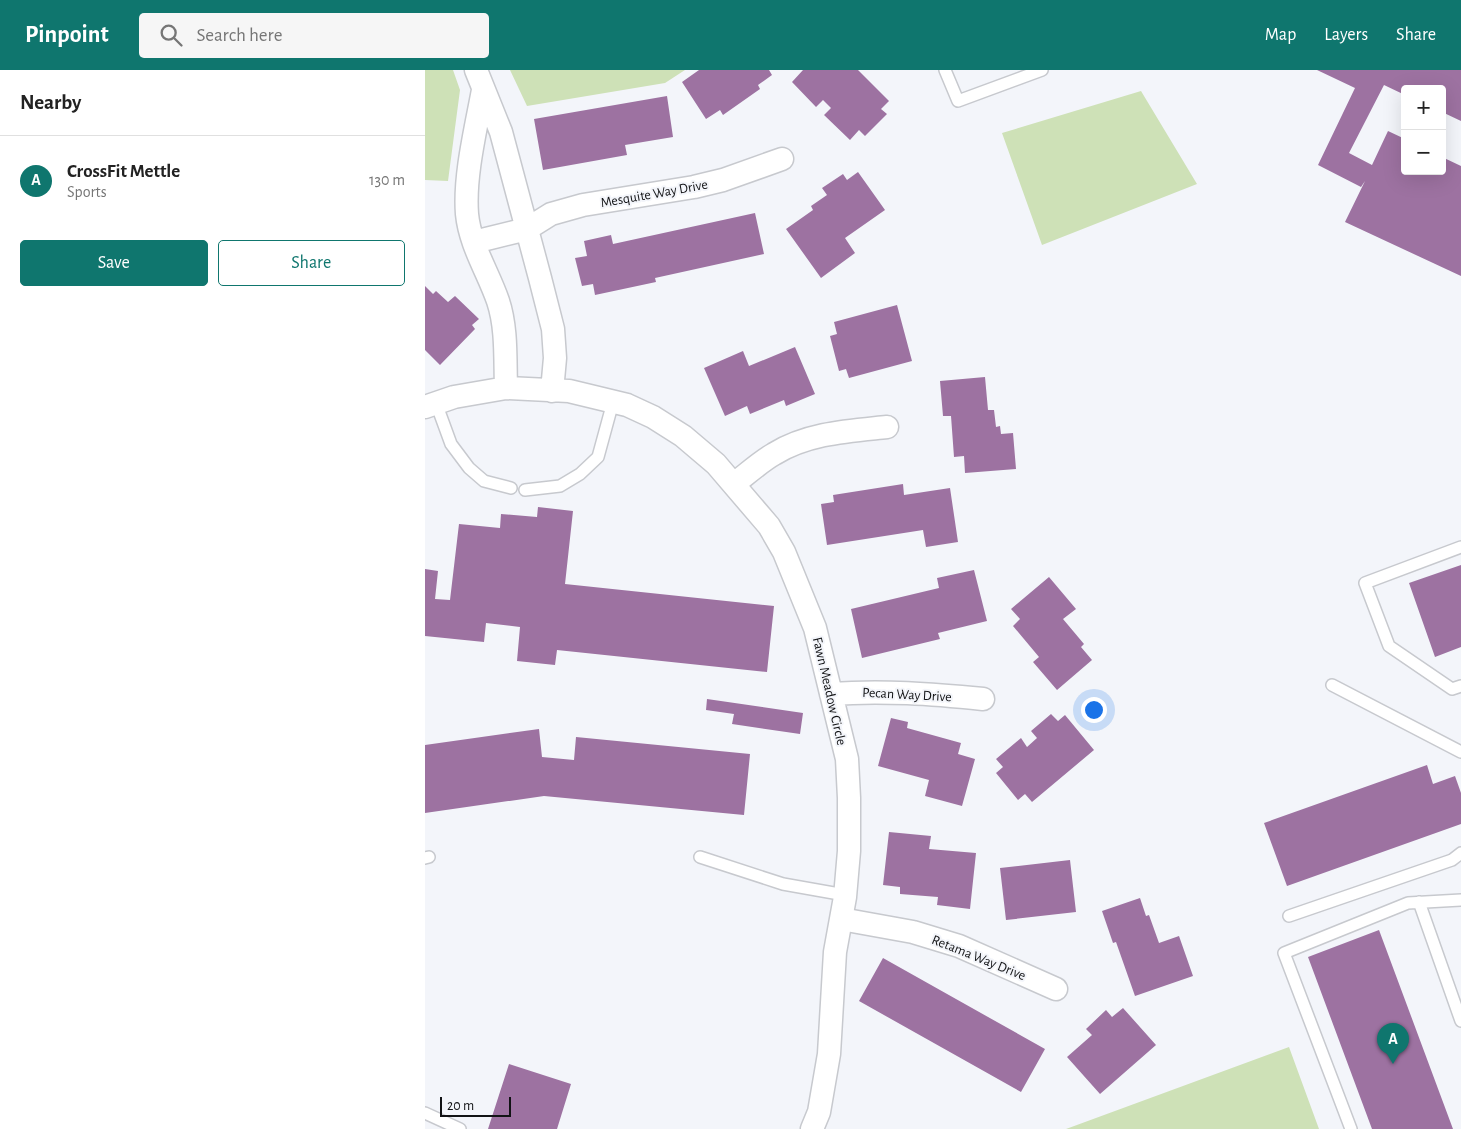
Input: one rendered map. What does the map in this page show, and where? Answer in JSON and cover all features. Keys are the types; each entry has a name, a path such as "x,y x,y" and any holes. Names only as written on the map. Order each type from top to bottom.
{"street":[{"path":"479,80 501,132 553,329 555,358 552,391"},
{"path":"479,80 467,198 467,216 474,242 498,302 504,337 506,388"},
{"name":"Mesquite Way Drive","path":"527,229 551,214 583,205 694,187 723,180 782,159"},
{"path":"474,242 527,229"},
{"name":"Fawn Meadow Circle","path":"430,405 454,397 506,388 569,391 627,405 653,417 683,436 716,464 769,526 783,552 815,628 847,759 849,789 849,851 845,895 835,952 829,1054 819,1112 813,1129"},
{"path":"734,484 774,454 796,443 828,434 887,427"},
{"name":"Pecan Way Drive","path":"831,694 864,692 983,699"},
{"name":"Retama Way Drive","path":"841,919 913,932 959,946 1056,989"}],"lane":[{"path":"945,70 958,101 1042,70"},
{"path":"525,490 560,486 580,474 598,457 613,402"},
{"path":"430,405 451,444 469,468 484,481 511,488"},
{"path":"1461,546 1365,583 1389,646 1452,690 1461,686"},
{"path":"1332,685 1461,752"},
{"path":"1289,916 1452,860 1461,853"},
{"path":"700,857 783,884 845,895"},
{"path":"1351,1129 1284,953 1408,903 1461,900"},
{"path":"1419,902 1461,1022"},
{"path":"425,1113 460,1129"}],"green space":[{"path":"425,70 453,70 460,90 448,181 425,180"},
{"path":"510,70 685,70 665,83 527,106"},
{"path":"1141,91 1197,184 1042,245 1002,133"},
{"path":"1289,1047 1319,1129 1066,1129"}],"building":[{"path":"699,70 769,70 772,75 758,85 760,89 723,115 720,110 706,119 682,82"},
{"path":"803,70 858,70 889,101 881,109 887,114 865,136 859,130 850,140 824,115 831,108 823,100 816,107 792,82"},
{"path":"1317,70 1461,70 1461,121 1446,114 1446,85 1401,85 1401,93 1384,85 1349,153 1372,165 1388,131 1401,137 1401,175 1446,175 1446,159 1461,166 1461,276 1345,222 1365,181 1361,187 1318,165 1355,88"},
{"path":"667,96 673,137 625,145 627,155 543,170 534,119"},
{"path":"858,172 885,210 845,238 855,253 821,278 786,229 813,210 811,206 827,195 822,188 843,174 847,180"},
{"path":"755,213 764,254 655,278 656,282 595,295 593,284 582,286 575,258 587,256 584,241 611,235 613,244"},
{"path":"425,286 433,294 436,291 448,302 455,296 479,319 472,325 475,329 440,365 425,350"},
{"path":"897,305 912,361 849,378 846,369 839,371 830,336 837,334 834,322"},
{"path":"795,347 815,394 786,406 784,400 750,414 747,406 725,416 704,368 743,351 749,366"},
{"path":"985,377 988,410 994,410 996,427 1000,426 1001,434 1013,433 1016,469 965,473 964,456 954,457 951,416 943,416 940,381"},
{"path":"903,484 904,495 950,488 958,542 926,547 923,530 827,545 821,504 834,502 833,495"},
{"path":"538,507 573,511 565,584 774,606 767,672 557,650 555,665 517,661 520,627 486,623 484,642 425,636 425,569 438,571 435,599 450,600 459,524 500,528 501,514 537,517"},
{"path":"1461,565 1461,647 1435,657 1409,583"},
{"path":"974,570 987,621 938,633 940,639 862,658 851,609 939,588 937,578"},
{"path":"1049,577 1076,609 1063,619 1084,644 1081,647 1092,660 1057,690 1033,662 1039,657 1013,626 1020,619 1011,609"},
{"path":"707,699 803,713 800,734 732,724 734,714 706,710"},
{"path":"1051,714 1058,721 1065,715 1094,750 1032,802 1025,794 1018,800 996,773 1003,767 996,759 1021,738 1027,747 1037,738 1031,731"},
{"path":"891,718 908,722 907,728 961,743 958,754 975,759 962,806 925,796 929,780 878,766"},
{"path":"539,729 542,757 574,760 576,737 750,754 744,815 544,796 425,813 425,745"},
{"path":"1427,765 1433,784 1455,776 1461,793 1461,824 1287,886 1264,823"},
{"path":"889,832 931,836 929,849 976,853 970,909 937,905 938,897 900,894 900,887 883,885"},
{"path":"1070,860 1076,912 1006,920 1000,868"},
{"path":"1140,898 1146,916 1149,915 1159,943 1179,936 1193,976 1135,996 1116,942 1113,943 1102,911"},
{"path":"1379,930 1453,1129 1372,1129 1308,957"},
{"path":"883,958 1045,1049 1021,1092 859,1001"},
{"path":"1123,1008 1156,1045 1100,1094 1067,1057 1092,1035 1086,1029 1106,1010 1112,1017"},
{"path":"509,1064 571,1084 557,1129 488,1129"}],"place":[{"name":"CrossFit Mettle","path":"1393,1064"}]}
